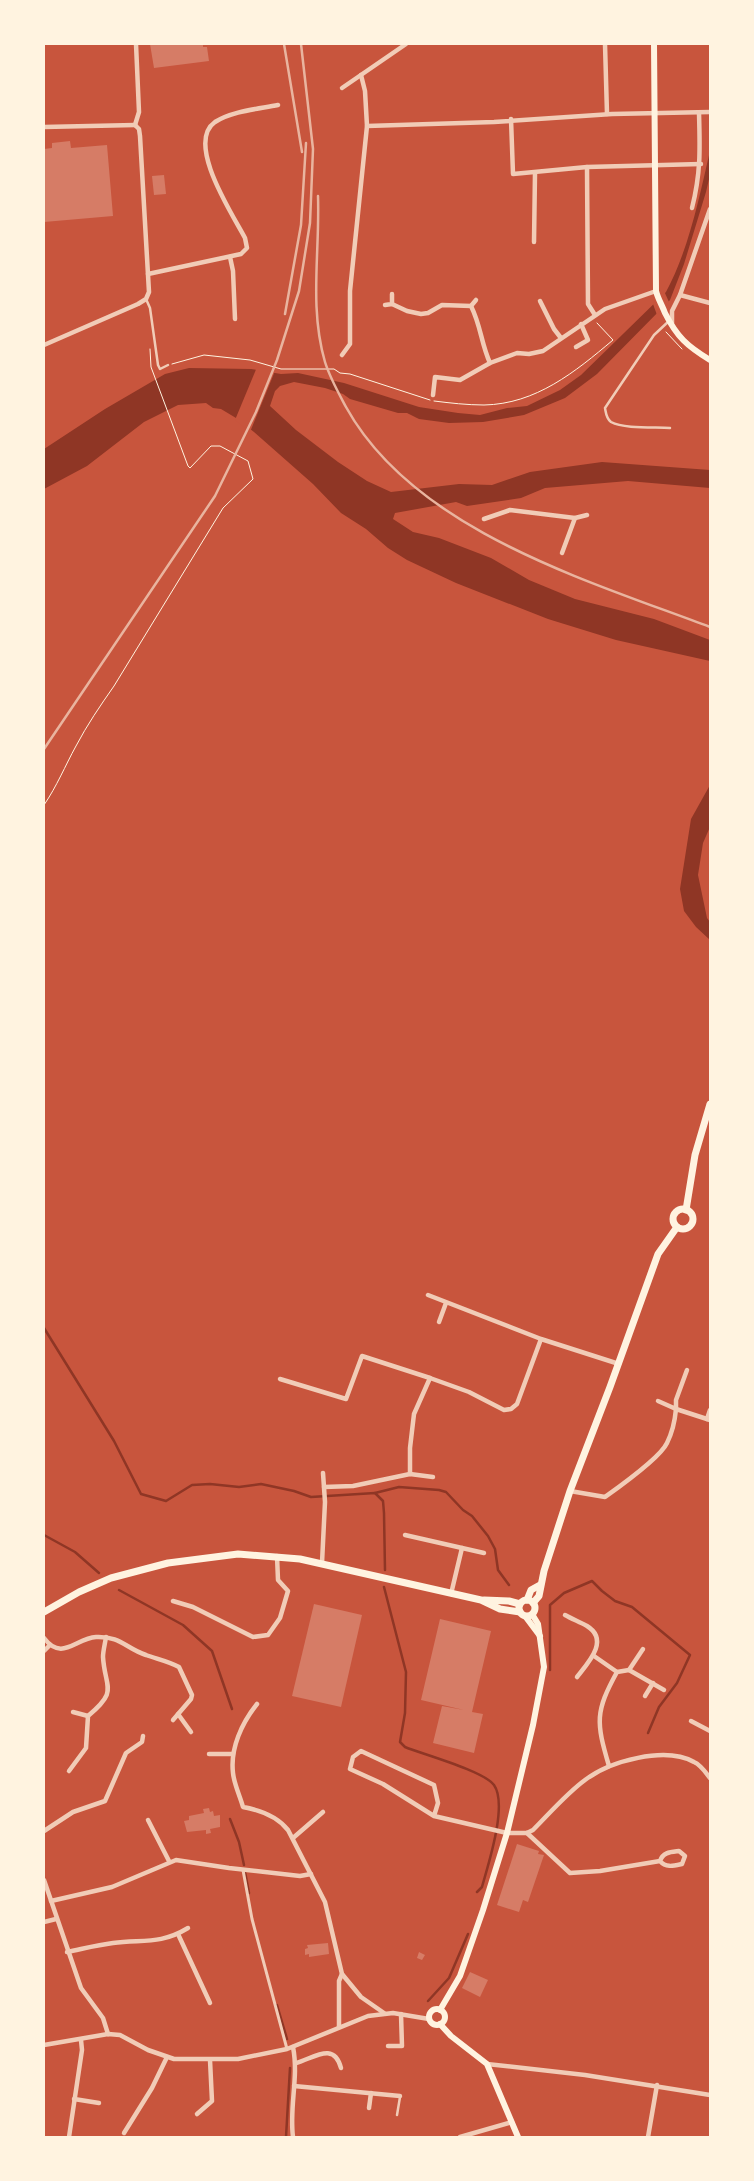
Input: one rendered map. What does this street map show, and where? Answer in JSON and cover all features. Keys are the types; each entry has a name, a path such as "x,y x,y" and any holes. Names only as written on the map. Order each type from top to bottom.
{"main road":[{"path":"654,44 656,291 670,324 682,340 710,360"},
{"path":"686,1210 695,1155 710,1104"},
{"path":"680,1209 686,1210 692,1217 691,1224 684,1229 677,1227 673,1216 680,1209"},
{"path":"524,1611 530,1601 531,1590 540,1584 570,1491 619,1364 658,1254 677,1227"},
{"path":"44,1612 101,1582 152,1566 238,1554 277,1556 322,1563 451,1594 482,1600 509,1601 538,1624 544,1658 543,1678 504,1832 462,1973 440,2010"},
{"path":"524,1611 535,1610 530,1601"},
{"path":"440,2024 444,2021 445,2016 440,2010 435,2009 431,2012 429,2019 435,2024 440,2024 451,2036 487,2064 518,2137"}],"street":[{"path":"135,125 139,112 136,44"},
{"path":"342,88 406,44"},
{"path":"605,44 607,114"},
{"path":"342,355 350,344 350,291 367,126 367,110 361,75"},
{"path":"148,274 230,257 241,254 247,248 247,243 206,159 204,140 208,129 216,121 278,105"},
{"path":"367,126 655,112 710,112"},
{"path":"692,208 701,164 699,112"},
{"path":"511,119 513,174 587,167 701,164"},
{"path":"44,127 135,125 139,129 149,292 146,299 44,345"},
{"path":"587,167 588,304 595,315"},
{"path":"534,242 535,173"},
{"path":"670,324 672,311 680,295 710,209"},
{"path":"230,257 233,270 235,319"},
{"path":"433,396 436,377 460,380 490,363 517,353 529,354 543,351 595,315 618,303 656,291"},
{"path":"392,294 392,304"},
{"path":"680,295 710,303"},
{"path":"471,306 476,300"},
{"path":"540,300 554,329 561,338"},
{"path":"384,305 392,304 407,311 421,314 428,313 442,305 471,306"},
{"path":"471,306 480,323 482,342 490,363"},
{"path":"576,347 588,340 581,324"},
{"path":"484,519 510,510 575,518 587,515"},
{"path":"562,553 575,518"},
{"path":"428,1296 541,1339 619,1364"},
{"path":"439,1322 446,1302"},
{"path":"280,1379 346,1399 362,1356 469,1392 504,1410 511,1409 516,1404 541,1339"},
{"path":"570,1491 605,1497 643,1468 667,1444 675,1419 676,1400 687,1370"},
{"path":"410,1474 410,1448 414,1414 430,1378"},
{"path":"658,1401 708,1420 710,1410"},
{"path":"322,1563 325,1502 324,1473"},
{"path":"324,1487 352,1486 410,1474 433,1477"},
{"path":"405,1535 484,1553"},
{"path":"451,1594 462,1548"},
{"path":"173,1601 193,1607 252,1637 268,1635 280,1618 288,1591 278,1580 277,1556"},
{"path":"565,1615 587,1626 595,1633 598,1640 594,1656 577,1677"},
{"path":"44,1638 50,1645 56,1648 71,1647 93,1637 106,1637 118,1640 147,1656 173,1663 182,1671 191,1698 172,1720"},
{"path":"69,1771 86,1748 88,1716 105,1700 107,1693 109,1683 103,1655 106,1637"},
{"path":"44,1652 50,1645"},
{"path":"629,1670 644,1649"},
{"path":"594,1656 618,1672 629,1670 664,1690"},
{"path":"609,1766 599,1732 598,1714 606,1693 618,1672"},
{"path":"645,1696 653,1683"},
{"path":"257,1704 242,1727 233,1754 232,1774 243,1807 264,1812 282,1822 293,1838 328,1913 342,1974 361,1997 384,2013"},
{"path":"73,1712 88,1716"},
{"path":"178,1714 191,1732"},
{"path":"692,1720 710,1731"},
{"path":"44,1831 73,1812 105,1801 126,1752 142,1742 143,1736"},
{"path":"434,1816 438,1802 434,1785 360,1750 353,1757 350,1769 382,1784 434,1816 504,1832 527,1833 533,1830 585,1779 609,1766 642,1757 667,1755 696,1763 709,1774"},
{"path":"209,1754 233,1754"},
{"path":"293,1838 324,1812"},
{"path":"148,1820 169,1861"},
{"path":"527,1833 570,1873 600,1871 660,1861 668,1866 673,1866 682,1864 685,1856 680,1851 667,1852 660,1861"},
{"path":"51,1901 112,1887 169,1861 180,1860 300,1876 311,1874"},
{"path":"243,1869 252,1919 296,2063 291,2120 293,2137"},
{"path":"44,1880 46,1892 51,1901 81,1988 103,2018 108,2034"},
{"path":"44,1922 56,1919"},
{"path":"67,1952 114,1943 151,1942 178,1934 188,1928"},
{"path":"178,1934 210,2003"},
{"path":"339,2027 339,1981 342,1974"},
{"path":"44,2045 108,2034 120,2035 148,2050 167,2057 199,2060 238,2059 290,2048 368,2016 384,2013 429,2019"},
{"path":"388,2046 402,2046 401,2014"},
{"path":"69,2137 82,2050 81,2040"},
{"path":"296,2063 325,2053 331,2053 339,2058 342,2068"},
{"path":"124,2133 152,2088 167,2057"},
{"path":"197,2114 212,2100 210,2060"},
{"path":"487,2064 524,2067 657,2085 710,2095"},
{"path":"648,2137 657,2085"},
{"path":"294,2086 400,2096"},
{"path":"369,2108 371,2092"},
{"path":"74,2099 99,2103"},
{"path":"460,2137 512,2122"}],"lane":[{"path":"146,299 150,308 158,366 160,369 168,366"},
{"path":"670,324 654,335 605,408 606,417 611,422 625,426 670,428"},
{"path":"397,2115 400,2096"}],"path":[{"path":"168,366 204,355 250,360 281,369 334,369 340,373 350,374 432,401 485,405 530,396 549,388 569,376 613,340 598,326 595,315"},
{"path":"44,805 64,774 76,745 95,713 114,686 223,508 253,479 248,461 220,446 211,446 205,450 190,468 151,364"}],"shaded area":[{"path":"710,151 710,175 706,192 684,264 670,300 597,374 565,398 524,415 483,422 449,423 419,419 407,413 398,413 350,399 343,394 325,388 294,382 280,386 275,391 270,406 296,430 338,462 367,481 391,492 459,484 492,485 530,472 602,462 710,470 710,488 628,481 545,488 521,498 467,506 456,502 395,513 393,519 413,532 439,538 491,558 529,580 575,599 654,619 710,640 710,661 616,640 548,619 456,583 407,560 341,513 313,484 254,432 236,418 206,403 178,405 144,422 87,466 44,489 44,449 105,409 165,374 189,368 251,369 281,374 298,373 344,383 419,407 480,415 507,408 527,406 560,390 581,375 666,292 687,241"},
{"path":"710,785 710,827 703,843 698,875 707,918 710,922 710,940 696,927 684,911 680,889 691,819"}],"pier":[{"path":"664,291 669,302 657,315 653,304"},
{"path":"257,367 275,371 250,432 235,420"}],"building":[{"path":"150,44 203,44 203,47 207,47 209,61 154,68"},
{"path":"70,141 71,148 107,145 113,216 44,222 44,149 52,148 52,143"},
{"path":"164,175 166,194 154,195 152,176"},
{"path":"314,1604 362,1615 341,1707 292,1696"},
{"path":"440,1619 491,1631 472,1712 483,1714 474,1753 433,1743 442,1706 464,1710 421,1700"},
{"path":"209,1808 210,1812 213,1811 214,1816 220,1815 220,1827 210,1829 211,1833 206,1834 206,1830 187,1832 184,1821 189,1820 189,1816 204,1813 203,1809"},
{"path":"517,1844 539,1851 538,1854 544,1855 528,1902 523,1900 519,1912 497,1905"},
{"path":"328,1943 329,1954 309,1957 309,1954 305,1955 305,1949 308,1948 307,1945"},
{"path":"419,1952 425,1955 422,1960 417,1958"},
{"path":"470,1972 488,1980 480,1997 462,1988"}],"waterway":[{"path":"44,1328 114,1441 141,1494 166,1501 192,1485 210,1484 239,1487 261,1484 294,1491 311,1497 375,1493 383,1501 385,1570"},
{"path":"375,1493 399,1487 446,1492 463,1510 472,1516 488,1536 495,1549 498,1570 509,1585"},
{"path":"44,1535 75,1552 99,1573"},
{"path":"550,1670 550,1605 564,1593 592,1581 615,1601 632,1607 690,1655 677,1683 659,1707 648,1733"},
{"path":"384,1587 406,1672 405,1713 400,1742 405,1747 478,1774 494,1785 498,1794 498,1820 492,1850 482,1887 477,1892"},
{"path":"119,1590 183,1625 212,1651 232,1709"},
{"path":"230,1819 239,1842 244,1865"},
{"path":"245,1872 249,1893"},
{"path":"428,2001 449,1978 468,1934"},
{"path":"277,2005 287,2039"},
{"path":"286,2137 290,2068"}],"railway":[{"path":"284,44 302,152"},
{"path":"44,749 215,496 256,412 277,360 299,291 310,223 313,149 301,44"},
{"path":"285,314 301,225 306,143"},
{"path":"318,196 316,300 320,341 327,368 337,390 346,407 376,450 414,487 458,518 507,546 610,590 710,627"}]}
